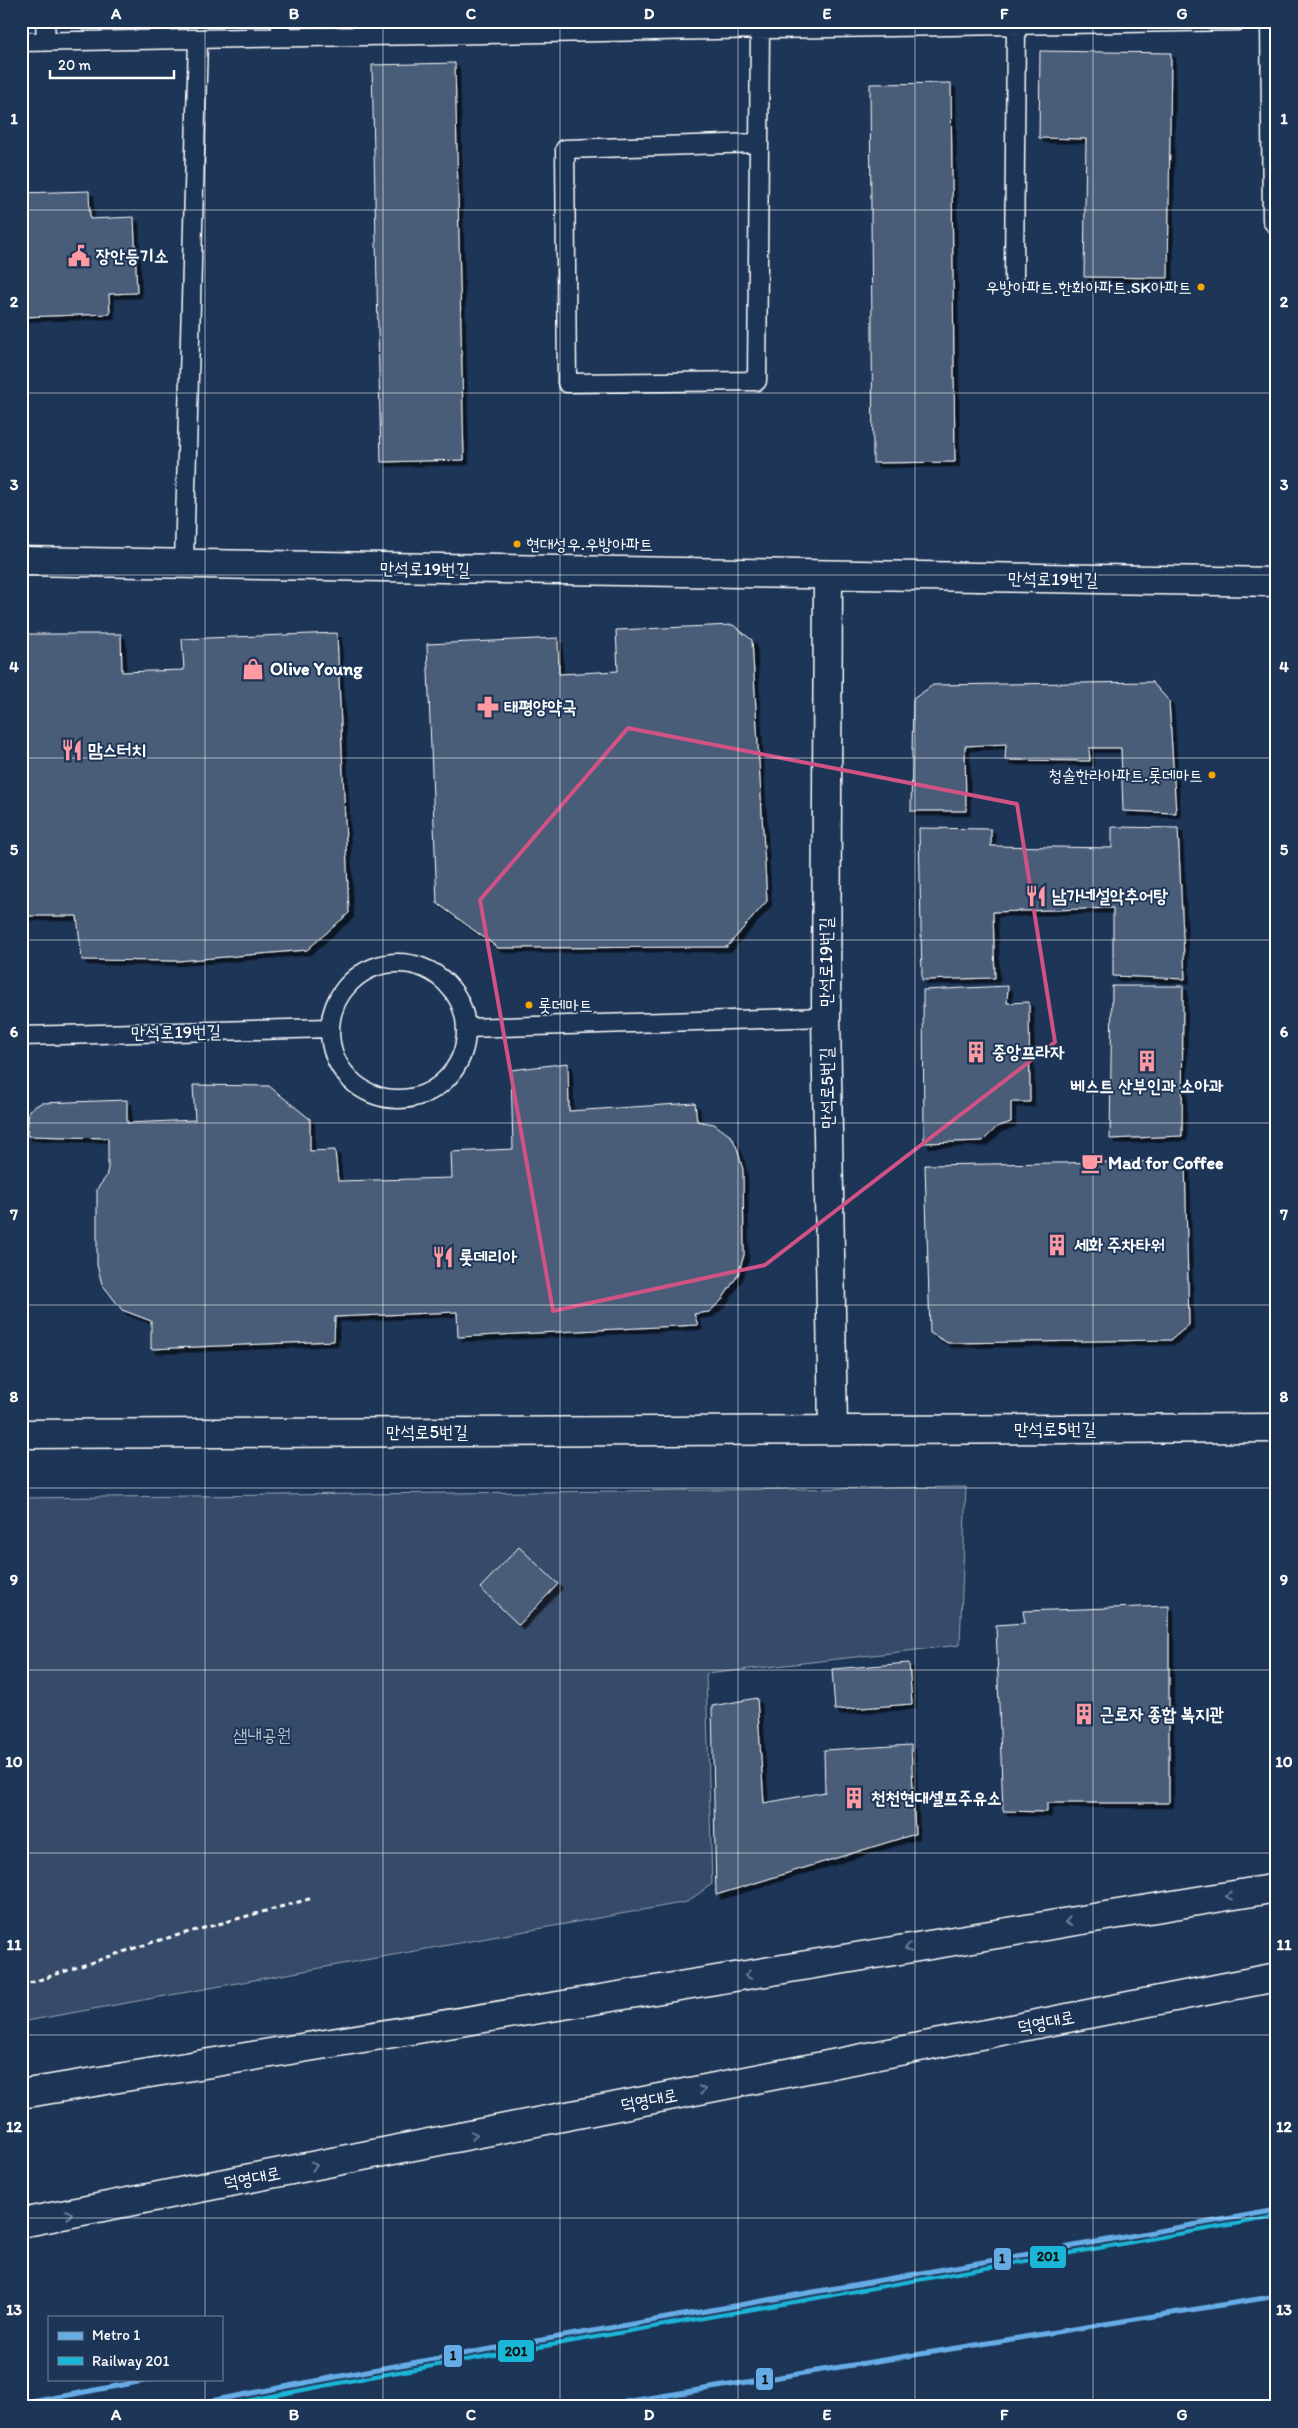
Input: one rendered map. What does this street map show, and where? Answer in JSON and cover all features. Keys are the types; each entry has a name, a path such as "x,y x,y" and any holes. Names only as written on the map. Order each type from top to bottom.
{"street":[{"path":"1275,21 1277,219"},
{"name":"만석로19번길","path":"21,561 828,576 1277,582"},
{"name":"만석로19번길","path":"826,1017 828,576"},
{"name":"만석로5번길","path":"826,1017 833,1430"},
{"name":"만석로5번길","path":"21,1434 1277,1428"},
{"path":"21,2094 1277,1888"},
{"name":"덕영대로","path":"21,2223 1277,1977"}],"lane":[{"path":"45,21 46,41"},
{"path":"21,42 198,39 281,29 760,29 797,25 974,23 1016,25 1238,21"},
{"path":"1014,277 1016,25"},
{"path":"758,143 565,149 567,383 757,381 760,29"},
{"path":"184,564 198,39"},
{"path":"403,963 424,967 443,978 457,996 466,1018 466,1041 458,1064 444,1082 423,1094 401,1099 377,1096 356,1084 342,1069 333,1049 330,1028 334,1007 345,988 361,973 381,965 403,963"},
{"name":"만석로19번길","path":"466,1028 826,1017"},
{"name":"만석로19번길","path":"21,1036 330,1028"}],"path":[{"path":"21,1986 153,1942 312,1898"}],"highlighted area":[{"path":"628,728 1017,804 1055,1042 765,1265 553,1311 480,900"}],"green space":[{"name":"샘내공원","path":"966,1487 960,1645 706,1674 712,1884 687,1902 21,2022 21,1498"}],"building":[{"path":"1040,51 1171,53 1168,278 1084,277 1086,139 1039,138"},
{"path":"455,63 464,460 381,462 372,65"},
{"path":"951,83 955,462 873,463 870,84"},
{"name":"장안등기소","path":"89,191 90,219 134,217 137,293 109,294 110,314 21,317 21,193"},
{"path":"733,625 752,640 767,901 727,947 498,948 437,903 427,644 558,638 559,674 618,671 616,630"},
{"path":"337,633 349,913 307,950 178,961 82,960 77,916 21,916 21,634 121,634 122,672 184,670 182,639"},
{"path":"1152,682 1169,701 1176,813 1123,811 1121,748 1089,748 1090,761 1005,760 1006,744 965,746 966,811 911,811 913,699 933,685"},
{"path":"1112,827 1178,828 1185,979 1113,976 1113,908 993,912 995,978 922,980 919,828 991,829 991,846 1112,848"},
{"name":"중앙프라자","path":"1008,986 1007,1003 1029,1002 1030,1102 1011,1102 1011,1122 997,1127 983,1141 924,1143 923,990"},
{"name":"베스트 산부인과 소아과","path":"1112,986 1183,986 1182,1136 1110,1139"},
{"name":"롯데마트","path":"568,1063 569,1111 695,1103 697,1121 714,1124 732,1137 743,1170 744,1255 738,1275 721,1301 709,1312 694,1314 698,1325 458,1337 457,1312 335,1317 334,1341 151,1349 151,1321 122,1310 102,1284 97,1265 97,1189 106,1177 108,1168 108,1138 27,1136 29,1110 41,1103 127,1100 127,1123 195,1120 193,1085 269,1086 310,1119 310,1151 335,1150 338,1181 452,1178 451,1152 513,1149 511,1070"},
{"name":"세화 주차타워","path":"1185,1161 1189,1325 1171,1340 948,1343 930,1333 925,1165"},
{"path":"519,1547 558,1584 519,1625 480,1588"},
{"name":"근로자 종합 복지관","path":"1169,1606 1169,1803 1047,1803 1047,1812 1003,1811 996,1625 1025,1623 1023,1611"},
{"path":"909,1663 912,1704 835,1710 832,1669"},
{"name":"천천현대셀프주유소","path":"757,1698 764,1803 825,1792 824,1750 911,1745 915,1834 716,1895 712,1706"}],"metro line":[{"name":"1","path":"179,2407 372,2370 1277,2210"},
{"name":"1","path":"594,2407 1277,2296"},
{"name":"1","path":"21,2404 149,2380"}],"rail line":[{"name":"201","path":"213,2407 373,2376 1277,2216"}],"place":[{"name":"장안등기소","path":"79,256"},
{"name":"우방아파트.한화아파트.SK아파트","path":"1201,287"},
{"name":"현대성우.우방아파트","path":"517,544"},
{"name":"Olive Young","path":"253,669"},
{"name":"태평양약국","path":"488,707"},
{"name":"맘스터치","path":"72,750"},
{"name":"청솔한라아파트.롯데마트","path":"1212,775"},
{"name":"남가네설악추어탕","path":"1036,896"},
{"name":"롯데마트","path":"529,1005"},
{"name":"중앙프라자","path":"976,1052"},
{"name":"베스트 산부인과 소아과","path":"1147,1061"},
{"name":"Mad for Coffee","path":"1092,1163"},
{"name":"세화 주차타워","path":"1057,1245"},
{"name":"롯데리아","path":"443,1257"},
{"name":"근로자 종합 복지관","path":"1084,1714"},
{"name":"천천현대셀프주유소","path":"854,1798"}]}
